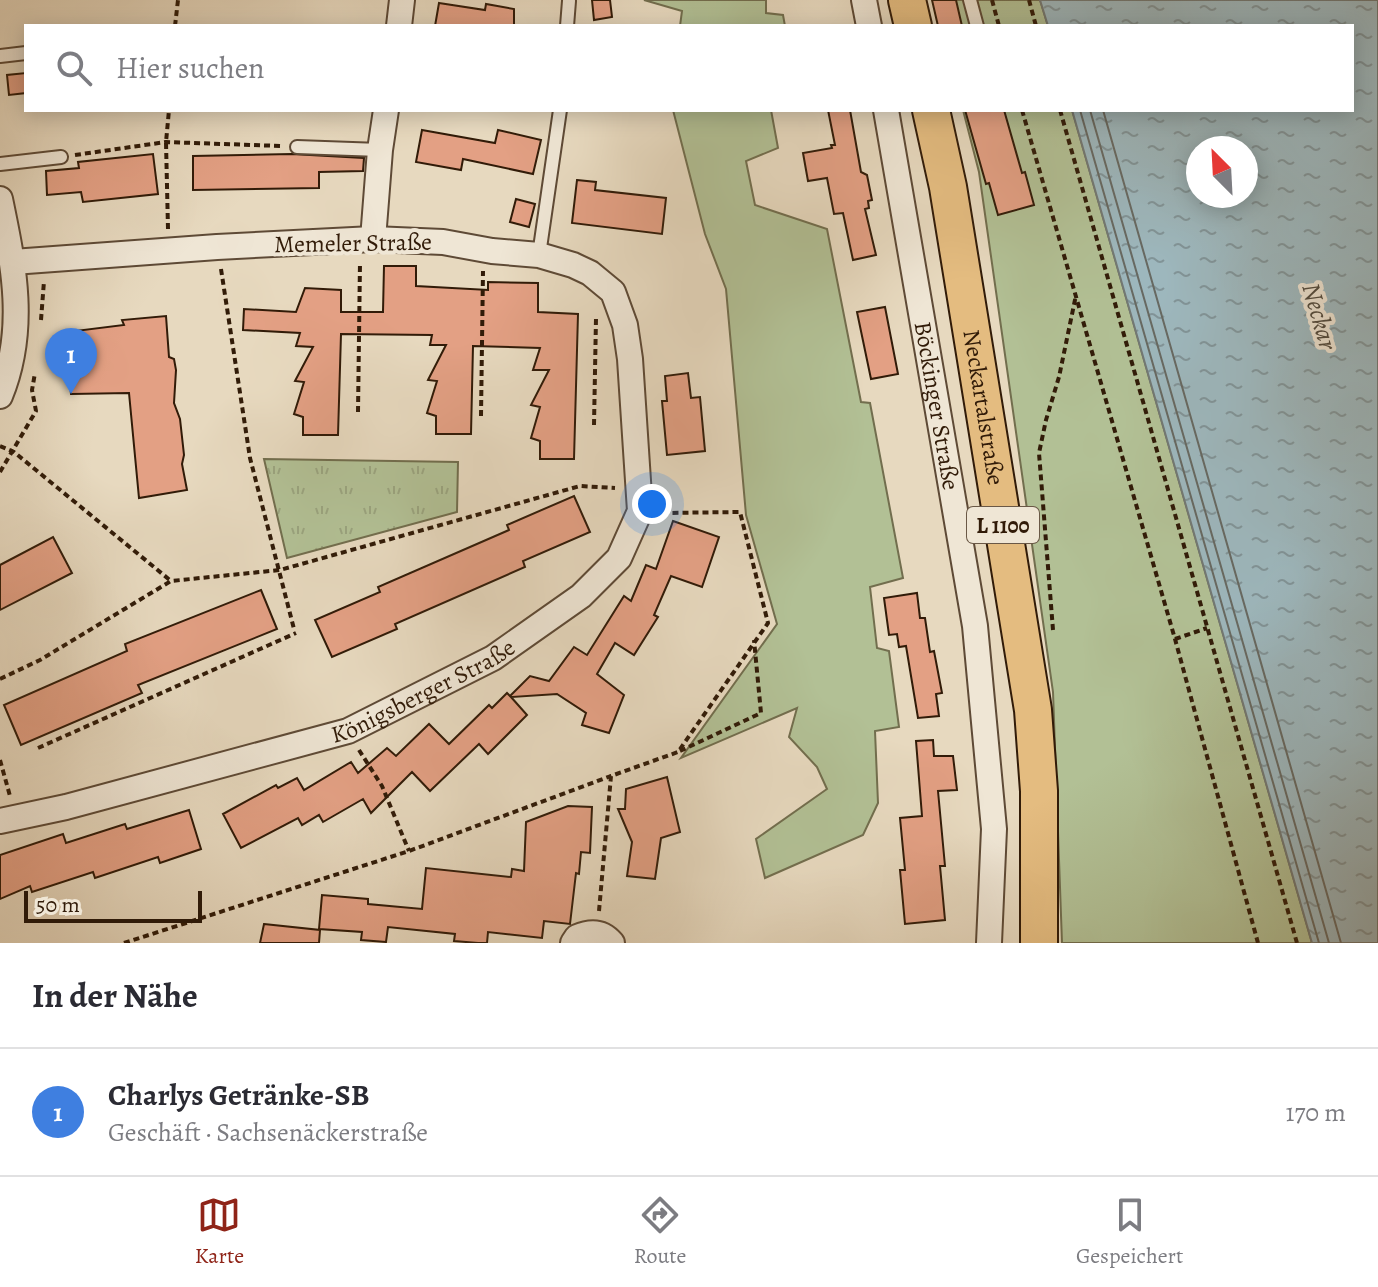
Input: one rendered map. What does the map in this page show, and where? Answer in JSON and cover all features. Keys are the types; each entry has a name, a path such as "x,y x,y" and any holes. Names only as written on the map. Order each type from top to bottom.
{"main road":[{"path":"907,0 913,24"},
{"name":"Neckartalstraße","path":"931,112 948,187 1033,710 1039,791 1039,943"}],"street":[{"path":"399,24 402,0"},
{"path":"864,0 869,24"},
{"path":"367,240 386,112"},
{"name":"Böckinger Straße","path":"886,112 975,626 994,829 989,943"},
{"path":"0,199 16,289 12,368 0,396"},
{"name":"Memeler Straße","path":"13,262 367,240 443,242 539,255 573,265 613,292 625,325 630,359"},
{"name":"Königsberger Straße","path":"8,819 66,807 348,731 493,658 581,596 619,558 640,500 630,359"},
{"path":"573,943 577,937 604,938"}],"lane":[{"path":"970,0 976,24"},
{"path":"567,24 569,1"},
{"path":"0,56 24,53"},
{"path":"539,255 560,112"},
{"path":"297,147 380,150"},
{"path":"0,164 61,157"}],"path":[{"path":"175,24 178,0"},
{"path":"992,0 998,24"},
{"path":"1029,0 1035,24"},
{"path":"169,112 166,142 169,251"},
{"path":"1023,112 1077,293 1258,943"},
{"path":"1061,112 1297,943"},
{"path":"61,157 166,142 297,147"},
{"path":"358,412 367,240"},
{"path":"38,748 295,631 250,458 217,247"},
{"path":"481,416 483,249"},
{"path":"594,425 597,279"},
{"path":"1053,630 1039,453 1077,293"},
{"path":"0,446 14,452 171,581"},
{"path":"0,679 40,660 171,581 280,570 580,486 640,500 676,514 740,512 768,623 678,752"},
{"path":"1175,639 1207,628"},
{"path":"124,943 409,851 678,752 761,713 754,640"},
{"path":"348,731 382,786 409,851"},
{"path":"0,760 8,819"},
{"path":"604,938 611,776"}],"green space":[{"path":"644,0 766,0 766,13 783,15 785,24 680,24 682,11"},
{"path":"936,0 1040,0 1047,24 942,24"},
{"path":"674,112 771,112 778,148 746,161 755,205 827,229 861,402 870,403 903,578 870,587 877,648 889,651 899,727 875,731 878,803 863,835 765,878 756,839 827,789 817,767 789,737 797,708 681,758 777,624 746,515 726,289 705,234"},
{"path":"964,112 1073,112 1312,943 1062,943 1053,692 979,172"},
{"path":"264,459 458,462 457,512 287,558"}],"water":[{"name":"Neckar","path":"1040,0 1378,0 1378,943 1312,943 1073,112 1354,112 1354,24 1047,24"}],"building":[{"path":"592,0 610,0 612,17 594,20"},
{"path":"932,0 956,0 962,24 938,24"},
{"path":"439,3 485,10 486,4 514,9 514,24 435,24"},
{"path":"24,73 24,93 9,95 7,75"},
{"path":"828,112 850,112 861,172 867,175 872,200 868,201 869,208 865,209 876,255 853,260 843,213 834,214 827,178 808,181 803,153 835,145"},
{"path":"966,112 1005,112 1034,205 998,215 989,183 986,184"},
{"path":"422,130 495,143 498,130 541,140 533,174 463,159 461,170 416,162"},
{"path":"153,154 158,194 83,202 81,192 47,195 46,171 79,168 78,162"},
{"path":"292,154 364,158 363,171 319,172 319,188 193,190 193,156"},
{"path":"577,180 596,182 595,190 666,198 662,234 572,223"},
{"path":"516,199 535,204 529,227 510,222"},
{"path":"384,266 416,266 416,286 488,290 488,282 538,283 538,312 578,314 574,459 540,459 540,441 531,438 540,407 531,405 549,370 533,370 540,348 473,346 471,434 436,434 436,416 427,413 437,381 428,380 446,345 430,345 432,335 341,334 338,435 303,435 303,417 294,414 304,382 295,381 313,347 296,346 300,333 243,330 244,309 296,312 305,288 341,290 341,312 383,312"},
{"path":"885,307 898,374 871,379 857,312"},
{"path":"166,316 169,357 174,359 176,370 174,403 180,419 182,464 187,490 139,498 129,393 71,394 67,353 79,352 75,331 124,325 122,320"},
{"path":"688,373 691,398 700,397 705,451 667,455 662,401 667,401 665,376"},
{"path":"574,496 590,532 523,561 525,567 395,624 397,629 332,657 315,620 380,592 378,587 509,530 507,525"},
{"path":"673,521 719,537 702,587 671,576 654,615 658,617 634,655 615,643 597,674 624,695 609,733 582,725 586,713 557,694 511,697 527,715 488,754 479,744 430,791 412,772 371,813 363,799 323,822 319,815 302,825 298,818 241,848 223,814 276,785 278,788 297,778 304,790 351,762 358,773 387,748 396,756 429,724 449,744 489,705 492,708 507,693 510,696 530,676 549,681 574,647 587,655 624,596 631,601 646,565 656,569"},
{"path":"53,537 72,573 0,610 0,565"},
{"path":"261,590 277,629 138,685 142,693 21,745 4,705 127,651 125,644"},
{"path":"917,593 920,618 925,618 930,652 934,651 942,693 936,694 939,716 918,718 906,646 899,647 897,634 889,635 884,598"},
{"path":"933,740 934,756 953,756 957,790 938,791 945,866 940,866 945,920 905,924 900,870 905,870 900,818 922,816 916,741"},
{"path":"667,777 680,832 661,838 655,879 627,876 632,842 618,809 625,809 626,789"},
{"path":"568,806 592,807 590,853 581,852 570,924 544,921 542,938 488,932 487,943 478,943 454,941 455,934 388,927 386,942 361,940 362,932 319,929 322,895 368,899 368,904 422,909 426,868 511,877 512,869 524,871 526,822"},
{"path":"189,810 201,849 160,863 158,857 95,878 93,872 32,892 30,886 0,899 0,855 63,834 66,843 125,824 127,829"},
{"path":"264,924 320,930 319,943 260,943"}],"place":[{"name":"Charlys Getränke-SB","path":"71,394"}]}
